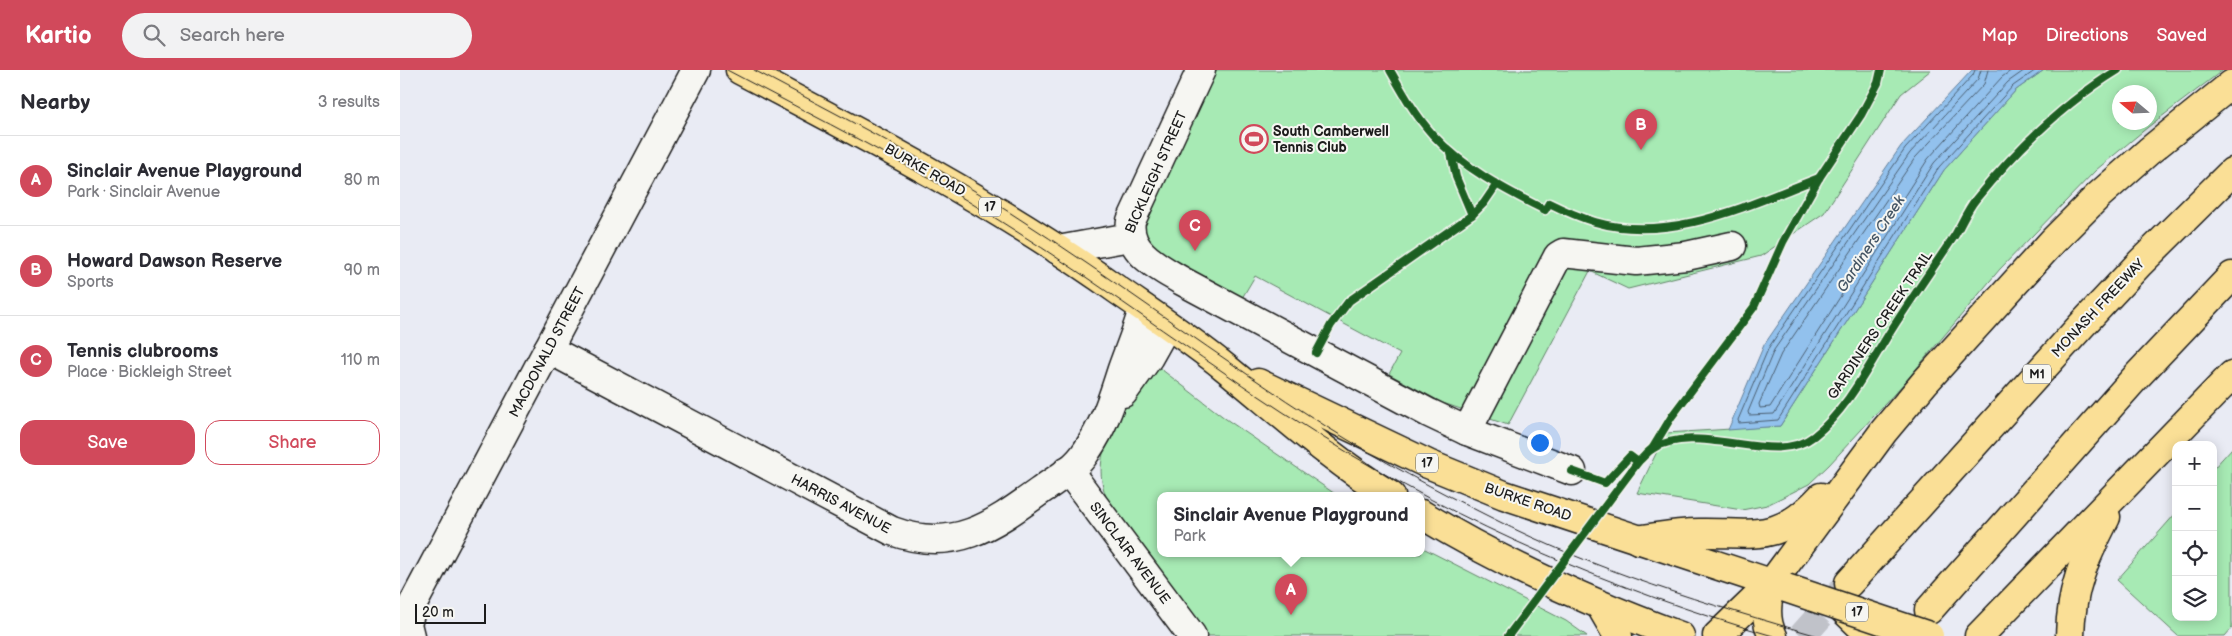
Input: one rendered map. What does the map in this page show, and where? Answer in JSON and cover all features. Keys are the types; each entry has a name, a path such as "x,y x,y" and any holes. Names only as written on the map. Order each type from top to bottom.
{"main road":[{"name":"BURKE ROAD","path":"740,70 915,163 1058,250 1225,367 1358,476 1384,492"},
{"path":"1638,540 1698,533 1749,535 1780,529 1798,519 1813,506 1884,431 2009,289 2098,196 2149,151 2232,84"},
{"name":"MONASH FREEWAY","path":"1845,595 2081,326 2140,263 2232,172"},
{"path":"1929,623 2137,376 2232,276"},
{"name":"BURKE ROAD","path":"1225,367 1462,478 1504,495 1778,586 1845,595 1929,623"},
{"path":"1978,636 2232,375"},
{"path":"1773,636 1767,610 1778,586 1884,431"},
{"path":"2070,636 2072,602 2077,579 2085,558 2120,489"},
{"path":"1425,516 1504,560 1600,605 1680,636"},
{"path":"1717,636 1778,586"},
{"path":"1845,595 1871,636"},
{"path":"1600,605 1618,636"}],"street":[{"name":"MACDONALD STREET","path":"410,636 407,624 413,604 696,70"},
{"name":"BICKLEIGH STREET","path":"1058,250 1130,237 1130,229 1135,212 1202,70"},
{"path":"1130,237 1144,256 1182,281 1429,413 1467,431 1572,471"},
{"path":"1467,431 1558,256 1563,253 1636,262 1686,256 1732,246"},
{"name":"HARRIS AVENUE","path":"548,349 883,527 906,537 939,540 973,533 1013,511 1080,461 1111,408 1143,308"},
{"name":"HARRIS AVENUE","path":"1111,408 1136,378 1167,325"},
{"name":"SINCLAIR AVENUE","path":"1068,470 1192,636"}],"green space":[{"path":"1214,70 1931,70 1901,94 1824,213 1761,256 1628,289 1590,271 1508,425 1443,403 1389,374 1400,354 1255,276 1242,298 1151,251 1141,224"},
{"path":"2044,70 2223,70 2157,120 2157,85 2112,85 2112,130 2144,130 2096,170 2000,269 1906,381 1829,465 1809,484 1767,505 1742,510 1637,493 1666,433 1780,426 1944,170 2016,90"},
{"path":"1157,366 1226,419 1332,492 1157,492 1157,557 1425,557 1425,549 1566,621 1587,636 1207,636 1110,505 1103,485 1101,467 1104,448 1111,431 1133,397"},
{"path":"2232,448 2232,628 2225,636 2178,636 2117,580 2172,518 2172,621 2217,621 2217,465"}],"water":[{"name":"Gardiners Creek","path":"1972,70 2044,70 2016,90 1944,170 1780,426 1728,430 1764,345 1901,146"}],"tunnel":[{"path":"1802,636 1846,587"}],"tram line":[{"path":"727,70 865,143 967,200 1082,274 1283,412 1417,492"},
{"path":"754,70 947,174 1009,212 1327,427 1429,486 1531,537 1612,570 1693,599 1818,636"},
{"path":"1425,497 1542,553 1598,576 1714,618 1773,636"}],"cycle path":[{"path":"1390,70 1421,120 1445,147 1485,177 1545,210 1549,203 1595,222 1624,227 1652,228 1681,225 1738,209 1819,178"},
{"path":"1652,449 1672,416 1754,307 1783,242 1819,178 1861,115 1878,83 1881,70"},
{"name":"GARDINERS CREEK TRAIL","path":"1508,636 1638,462 1652,449 1671,441 1692,439 1758,447 1797,445 1814,436 1826,425 1848,400 1892,329 1955,235 1976,199 2007,163 2042,128 2079,97 2118,70"},
{"path":"1451,153 1456,177 1472,215"},
{"path":"1316,353 1331,325 1349,301 1472,215 1484,203 1497,184"},
{"path":"1572,471 1605,483 1630,456 1638,462"}],"place":[{"name":"South Camberwell Tennis Club","path":"1254,139"},
{"name":"Howard Dawson Reserve","path":"1641,150"},
{"name":"Tennis clubrooms","path":"1195,251"},
{"name":"Sinclair Avenue Playground","path":"1291,615"}]}
